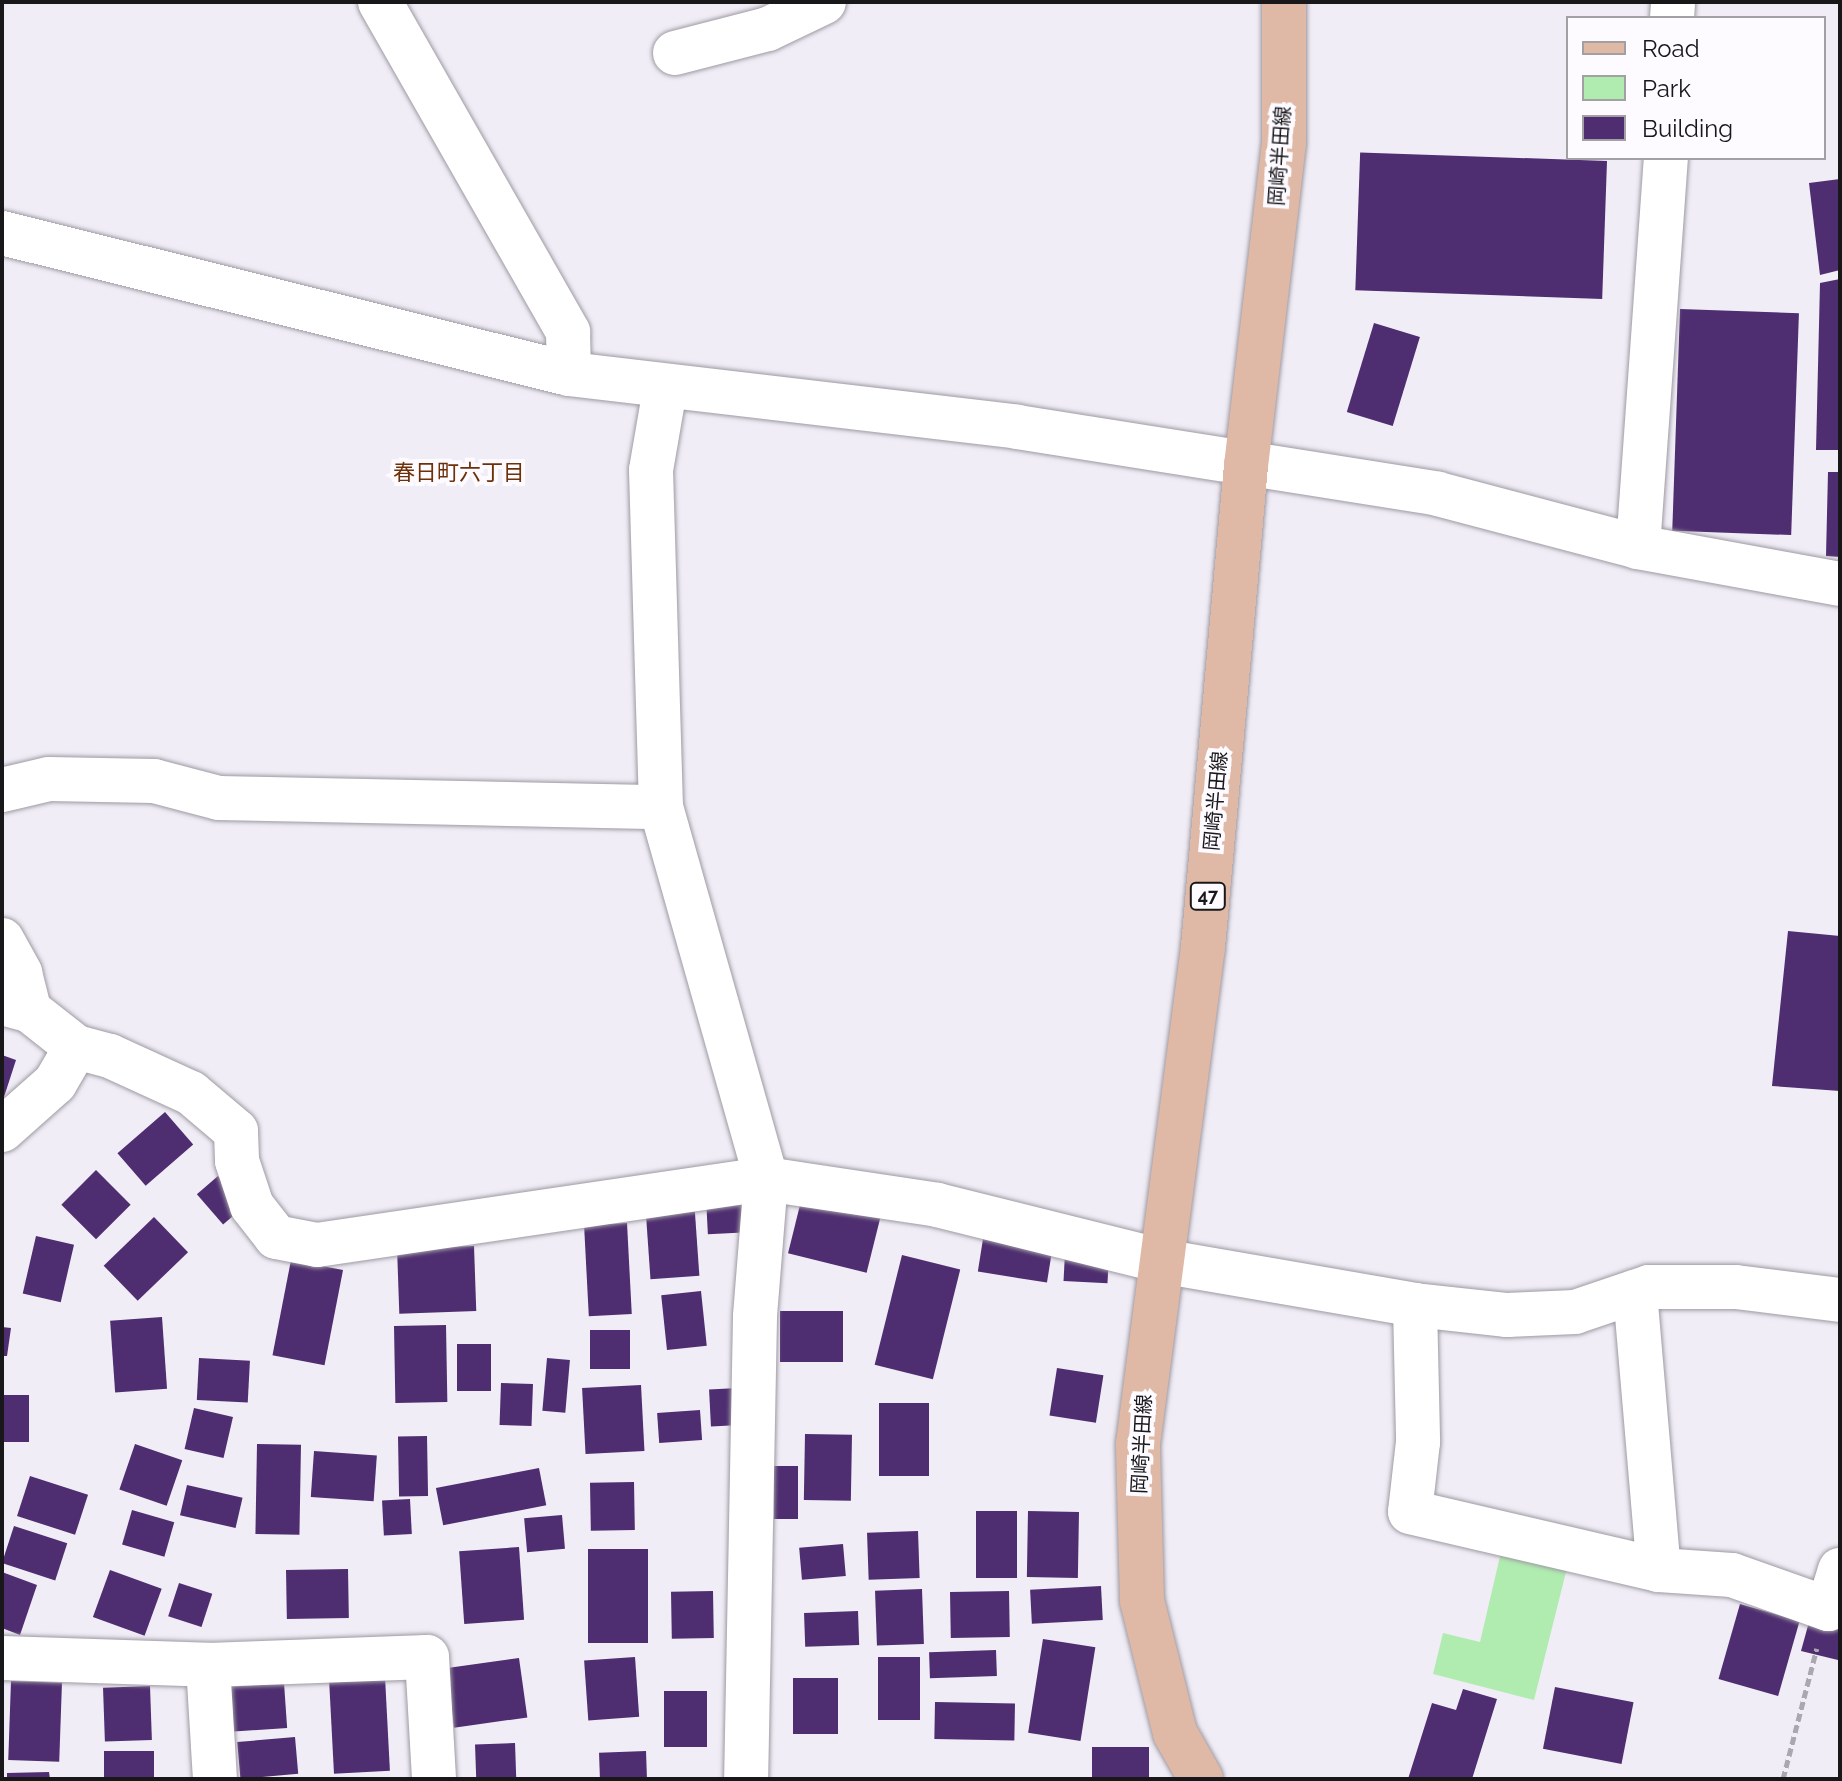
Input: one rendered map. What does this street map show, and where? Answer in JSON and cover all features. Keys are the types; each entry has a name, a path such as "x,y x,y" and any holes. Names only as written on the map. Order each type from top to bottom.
{"main road":[{"name":"岡崎半田線","path":"1201,1779 1175,1733 1142,1601 1138,1444 1203,947 1246,466 1284,143 1284,2"}],"street":[{"path":"380,2 568,332 569,374"},
{"path":"675,53 768,29 824,2"},
{"path":"1638,547 1666,160"},
{"path":"2,233 569,374 665,389 1017,427 1246,466 1438,494 1638,547 1840,584"},
{"path":"665,389 651,470 661,807 766,1179 755,1317 746,1779"},
{"path":"2,790 49,779 154,781 219,798 661,807"},
{"path":"2,940 20,973 15,1007 76,1047 110,1056 191,1093 236,1131 237,1161 252,1206 276,1237 317,1245 766,1179 937,1205 1161,1261 1415,1305 1507,1315 1575,1312 1649,1287 1736,1287 1840,1300"},
{"path":"2,1130 55,1083 76,1047"},
{"path":"1635,1292 1659,1570"},
{"path":"1415,1305 1418,1442 1410,1512 1659,1570 1732,1575 1834,1590"},
{"path":"2,1658 208,1665 427,1657 434,1779"},
{"path":"208,1665 215,1779"}],"path":[{"path":"1783,1779 1834,1590"}],"green space":[{"path":"1501,1552 1567,1568 1534,1700 1433,1674 1443,1633 1480,1642"}],"building":[{"path":"1360,152 1607,161 1602,299 1355,290"},
{"path":"1840,179 1840,270 1820,275 1809,183"},
{"path":"1840,279 1840,450 1816,450 1820,283"},
{"path":"1680,309 1799,313 1791,535 1672,531"},
{"path":"1374,323 1420,337 1393,426 1347,412"},
{"path":"1828,472 1840,472 1840,557 1826,556"},
{"path":"1788,931 1840,936 1840,1091 1772,1086"},
{"path":"2,1055 16,1060 4,1097 2,1097"},
{"path":"165,1112 193,1144 146,1186 117,1153"},
{"path":"96,1170 131,1205 96,1239 61,1205"},
{"path":"218,1176 244,1206 223,1225 197,1194"},
{"path":"803,1193 882,1213 867,1273 788,1253"},
{"path":"751,1197 753,1232 708,1234 706,1199"},
{"path":"694,1199 699,1276 650,1279 645,1202"},
{"path":"154,1217 188,1252 138,1301 104,1266"},
{"path":"627,1223 632,1314 589,1316 584,1225"},
{"path":"36,1236 74,1245 61,1302 23,1293"},
{"path":"983,1239 1052,1250 1047,1283 978,1272"},
{"path":"474,1246 476,1311 399,1314 397,1249"},
{"path":"1065,1253 1109,1255 1107,1283 1064,1281"},
{"path":"902,1255 960,1270 933,1379 875,1365"},
{"path":"291,1260 343,1270 325,1365 272,1355"},
{"path":"701,1291 707,1346 667,1350 661,1295"},
{"path":"780,1311 843,1311 843,1362 780,1362"},
{"path":"162,1317 167,1389 115,1392 110,1321"},
{"path":"446,1325 447,1402 395,1403 394,1326"},
{"path":"2,1327 11,1328 7,1356 2,1356"},
{"path":"590,1330 630,1330 630,1369 590,1369"},
{"path":"457,1344 491,1344 491,1391 457,1391"},
{"path":"199,1358 250,1361 248,1403 197,1400"},
{"path":"547,1358 570,1360 565,1413 542,1411"},
{"path":"1057,1368 1103,1375 1096,1423 1049,1415"},
{"path":"501,1383 533,1384 532,1426 500,1425"},
{"path":"641,1385 644,1451 586,1454 582,1388"},
{"path":"738,1388 740,1425 711,1426 709,1390"},
{"path":"2,1395 29,1395 29,1442 2,1442"},
{"path":"879,1403 929,1403 929,1476 879,1476"},
{"path":"194,1408 233,1417 224,1458 185,1449"},
{"path":"700,1410 702,1440 659,1443 657,1413"},
{"path":"805,1434 852,1435 851,1501 804,1500"},
{"path":"427,1436 428,1496 399,1496 398,1437"},
{"path":"135,1444 182,1460 167,1506 119,1489"},
{"path":"257,1444 301,1445 299,1535 255,1534"},
{"path":"314,1451 377,1455 374,1501 311,1497"},
{"path":"774,1466 798,1466 798,1519 774,1519"},
{"path":"539,1468 546,1505 443,1525 436,1488"},
{"path":"30,1476 88,1495 75,1535 17,1516"},
{"path":"634,1482 635,1530 591,1531 590,1483"},
{"path":"187,1485 243,1498 236,1528 180,1515"},
{"path":"410,1499 412,1534 384,1535 382,1500"},
{"path":"132,1510 174,1522 164,1557 122,1545"},
{"path":"976,1511 1017,1511 1017,1578 976,1578"},
{"path":"1028,1511 1079,1512 1078,1578 1027,1577"},
{"path":"562,1515 565,1549 527,1552 524,1518"},
{"path":"14,1526 67,1543 55,1580 2,1563"},
{"path":"918,1531 920,1578 869,1580 867,1533"},
{"path":"843,1544 846,1576 802,1580 799,1548"},
{"path":"519,1547 524,1620 464,1624 459,1551"},
{"path":"588,1549 648,1549 648,1643 588,1643"},
{"path":"348,1569 349,1618 287,1619 286,1570"},
{"path":"110,1570 162,1589 145,1636 93,1617"},
{"path":"2,1572 37,1585 20,1635 2,1628"},
{"path":"179,1583 212,1594 201,1627 168,1616"},
{"path":"1101,1586 1103,1620 1032,1624 1030,1590"},
{"path":"922,1589 924,1644 877,1646 875,1591"},
{"path":"713,1591 714,1638 672,1639 671,1592"},
{"path":"1009,1591 1010,1637 951,1638 950,1592"},
{"path":"1740,1604 1800,1621 1778,1696 1719,1679"},
{"path":"858,1611 859,1645 805,1647 804,1613"},
{"path":"1809,1622 1840,1630 1838,1660 1801,1651"},
{"path":"1043,1639 1095,1647 1080,1741 1028,1733"},
{"path":"996,1650 997,1676 930,1678 929,1652"},
{"path":"635,1657 639,1717 588,1720 584,1661"},
{"path":"878,1657 920,1657 920,1720 878,1720"},
{"path":"519,1658 527,1717 454,1728 446,1668"},
{"path":"385,1677 390,1771 334,1774 329,1680"},
{"path":"793,1678 838,1678 838,1734 793,1734"},
{"path":"11,1681 62,1683 59,1762 8,1760"},
{"path":"284,1683 287,1728 230,1732 227,1687"},
{"path":"150,1686 152,1740 105,1742 103,1688"},
{"path":"1555,1687 1634,1702 1622,1764 1543,1749"},
{"path":"1463,1689 1497,1699 1472,1779 1408,1779 1432,1703 1456,1710"},
{"path":"664,1691 707,1691 707,1747 664,1747"},
{"path":"935,1702 1015,1703 1014,1740 934,1739"},
{"path":"295,1737 298,1774 240,1779 237,1742"},
{"path":"515,1743 516,1779 476,1779 475,1744"},
{"path":"1092,1747 1149,1747 1149,1779 1092,1779"},
{"path":"104,1751 154,1751 154,1779 104,1779"},
{"path":"646,1751 647,1779 600,1779 599,1753"},
{"path":"49,1772 50,1779 7,1779 7,1773"}],"district":[{"name":"春日町六丁目","path":"459,473"}]}
